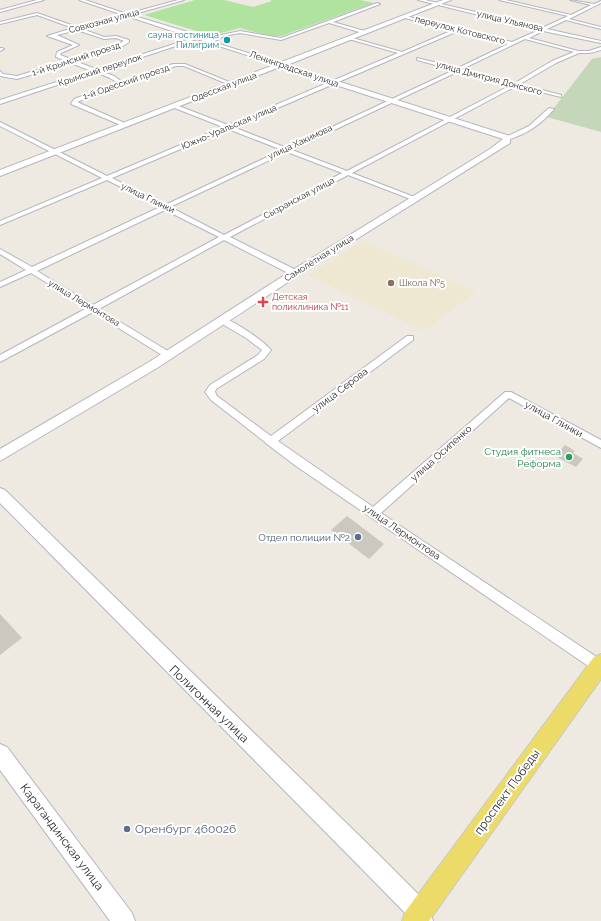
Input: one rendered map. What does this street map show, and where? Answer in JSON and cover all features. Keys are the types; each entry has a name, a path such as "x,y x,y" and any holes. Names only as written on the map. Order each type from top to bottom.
{"main road":[{"name":"проспект Победы","path":"419,918 600,664"}],"street":[{"path":"0,10 42,0"},
{"name":"Ленинградская улица","path":"81,0 507,138"},
{"name":"Совхозная улица","path":"71,61 58,56 59,52 77,45 51,36 182,0"},
{"name":"улица Ульянова","path":"420,0 601,42"},
{"name":"Одесская улица","path":"0,173 366,33 448,0"},
{"path":"501,0 572,16"},
{"path":"572,0 601,6"},
{"name":"улица Хакимова","path":"0,285 285,149 601,2"},
{"path":"211,41 228,33 242,31 271,39 281,39 378,4"},
{"path":"0,24 37,14 76,28"},
{"name":"переулок Котовского","path":"406,17 513,44"},
{"path":"566,19 601,28"},
{"path":"329,22 366,33"},
{"name":"1-й Крымский проезд","path":"0,72 4,77 17,78 121,45 127,41 116,37 104,38 76,28"},
{"name":"Южно-Уральская улица","path":"0,223 457,30"},
{"name":"Крымский переулок","path":"0,102 199,37"},
{"path":"351,38 401,53"},
{"path":"526,38 578,52"},
{"name":"Сызранская улица","path":"0,359 225,237 515,85 554,62 578,52 590,52 601,48"},
{"name":"улица Дмитрия Донского","path":"419,59 559,96"},
{"path":"71,61 112,76 122,84"},
{"name":"1-й Одесский проезд","path":"124,125 74,104 74,102 172,66 185,65 232,84"},
{"path":"174,106 415,199"},
{"name":"Самолётная улица","path":"0,456 168,355 295,273 493,151 505,143 507,138 516,136 545,117 551,109"},
{"name":"улица Глинки","path":"0,124 295,273"},
{"path":"0,134 11,130"},
{"name":"улица Лермонтова","path":"0,251 168,355"},
{"name":"улица Лермонтова","path":"222,320 249,336 267,350 261,357 219,383 210,392 214,398 270,442 600,664"},
{"name":"улица Серова","path":"270,442 410,338"},
{"name":"улица Глинки","path":"508,394 601,444"},
{"name":"улица Осипенко","path":"374,513 508,394"},
{"name":"Полигонная улица","path":"0,494 192,687 342,833 419,918"},
{"name":"Карагандинская улица","path":"0,754 124,921"}],"shaded area":[{"name":"Школа №5","path":"363,240 476,292 424,331 308,275"}],"green space":[{"path":"195,0 224,0 253,7 272,1 270,0 360,0 374,3 281,36 269,36 240,28 217,34 206,34 144,15"},
{"path":"601,57 601,132 547,117 592,59"}],"building":[{"name":"Студия фитнеса Реформа","path":"565,445 575,451 573,453 583,459 576,467 555,456"},
{"name":"Отдел полиции №2","path":"347,516 384,544 369,559 331,530"},
{"path":"0,614 22,638 0,655"}],"place":[{"name":"сауна гостиница Пилигрим","path":"227,40"},
{"name":"Школа №5","path":"391,283"},
{"name":"Детская поликлиника №11","path":"263,302"},
{"name":"Студия фитнеса Реформа","path":"569,457"},
{"name":"Отдел полиции №2","path":"358,537"},
{"name":"Оренбург 460026","path":"127,829"}]}
